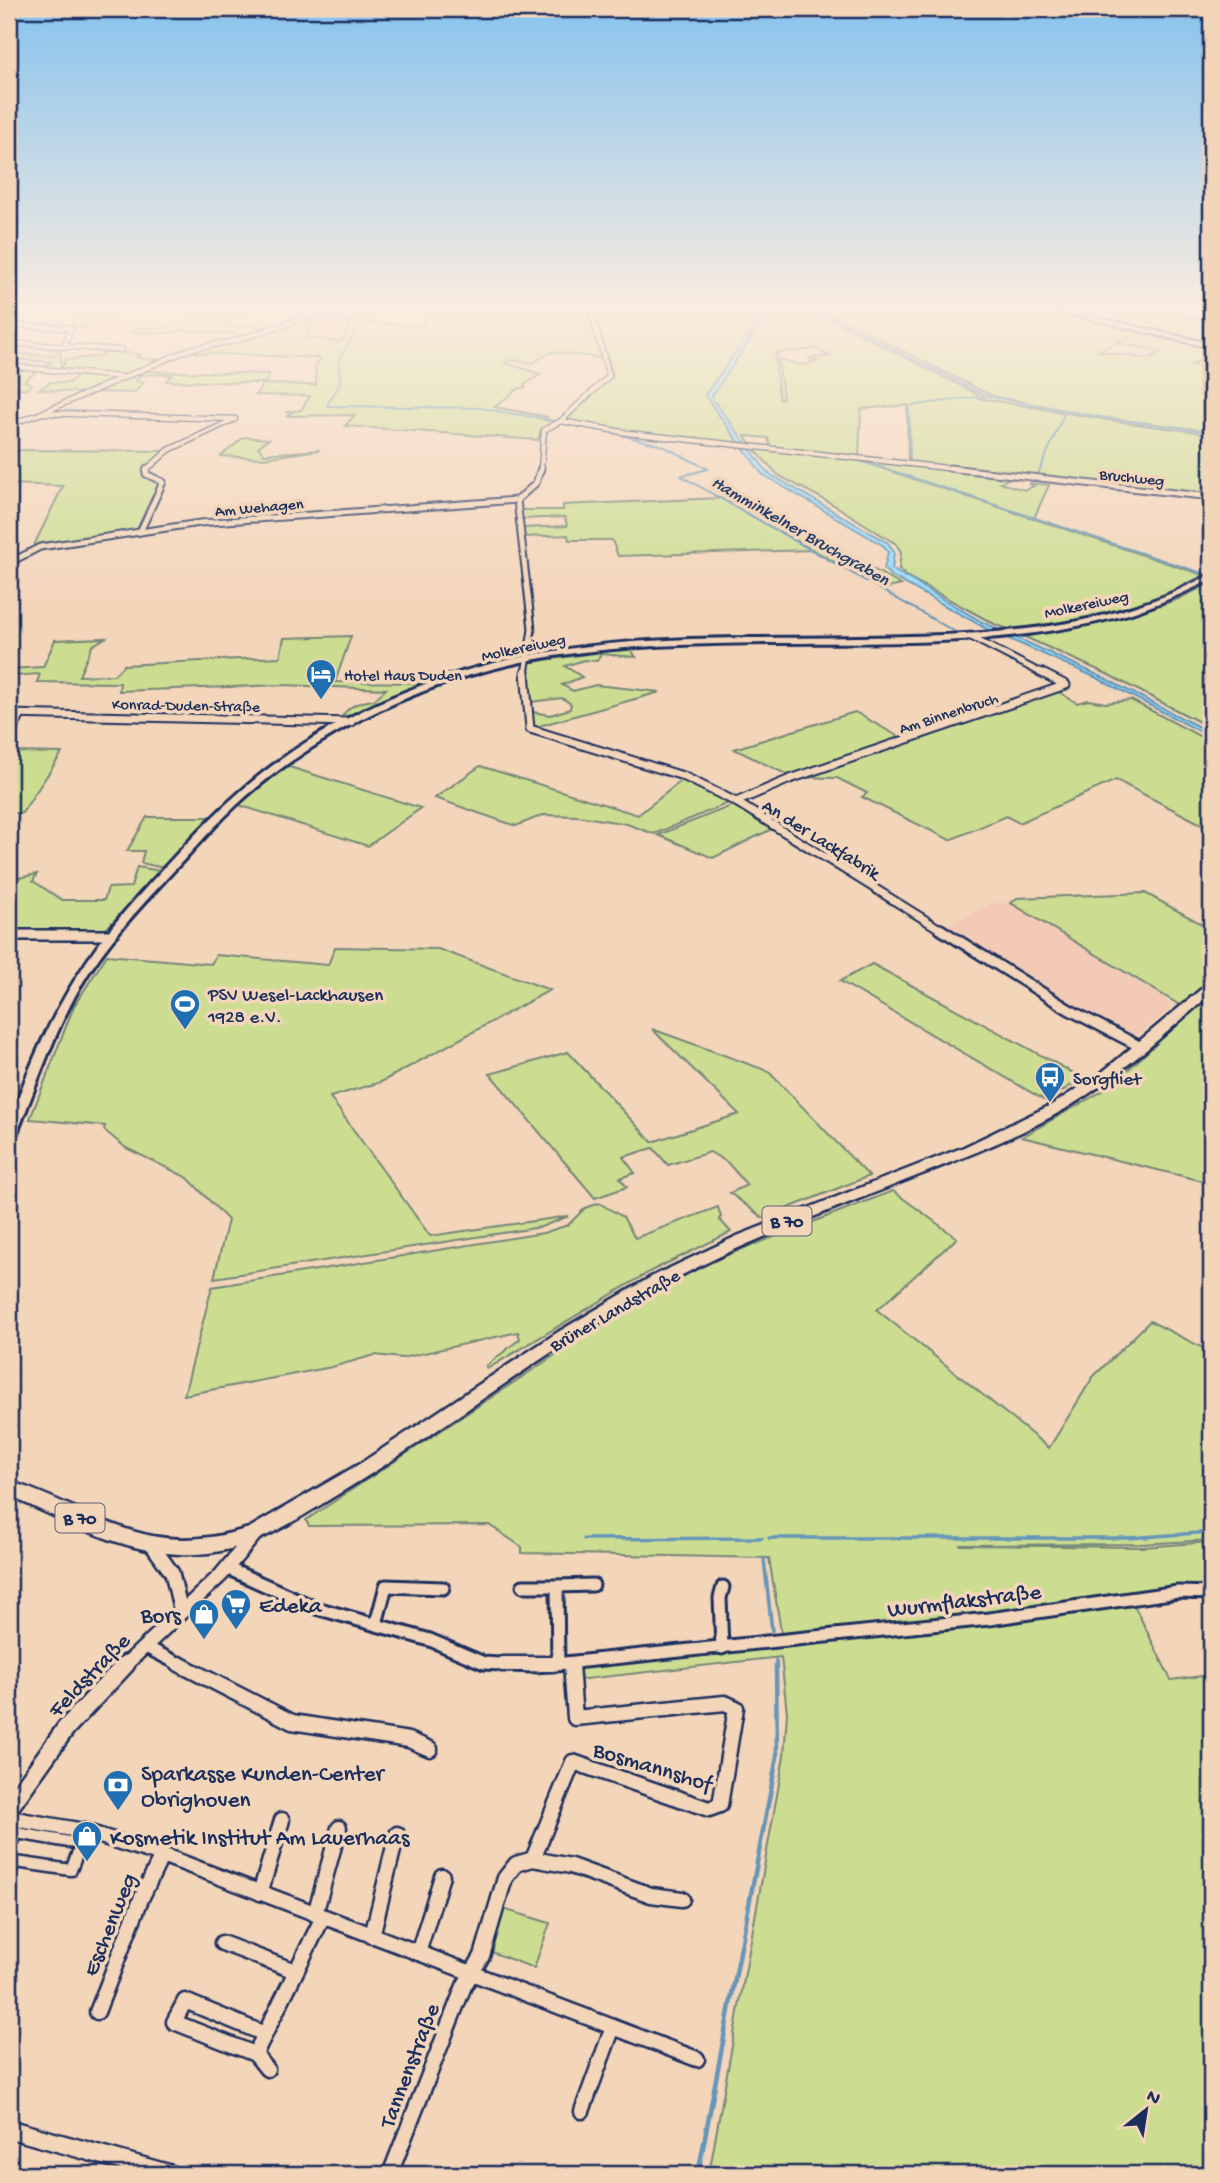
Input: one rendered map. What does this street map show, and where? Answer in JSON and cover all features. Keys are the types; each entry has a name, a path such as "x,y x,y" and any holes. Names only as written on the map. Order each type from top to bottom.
{"main road":[{"name":"Molkereiweg","path":"9,1138 68,998 109,936 220,815 250,788 289,758 351,722 428,688 526,659 647,644 1009,633 1122,612 1169,597 1211,577"},
{"name":"Brüner Landstraße","path":"9,1488 125,1538 152,1545 185,1548 229,1542 255,1534 356,1475 564,1336 657,1282 772,1227 1026,1125 1088,1090 1211,988"}],"street":[{"path":"9,425 49,410"},
{"path":"526,659 531,629 517,500 537,485 543,463 542,433 572,410"},
{"path":"42,413 235,420 172,448 146,469 146,474 163,482 140,532"},
{"name":"Bruchweg","path":"559,422 628,433 1211,497"},
{"name":"Am Wehagen","path":"9,563 35,548 140,532 292,515 517,500"},
{"name":"Am Binnenbruch","path":"736,802 790,779 1066,685 969,636"},
{"name":"An der Lackfabrik","path":"526,659 529,726 533,732 683,776 736,802 1057,1002 1141,1047"},
{"name":"Konrad-Duden-Straße","path":"9,714 351,722"},
{"path":"9,736 21,715"},
{"path":"9,935 109,936"},
{"name":"Feldstraße","path":"9,1808 50,1747 181,1612 229,1569 255,1534"},
{"path":"229,1542 232,1554 229,1569"},
{"path":"152,1545 172,1573 181,1612"},
{"name":"Wurmflakstraße","path":"229,1569 316,1608 430,1640 484,1663 564,1664 989,1619 1178,1592 1211,1593"},
{"path":"523,1586 593,1585"},
{"path":"376,1624 386,1586 443,1588"},
{"path":"557,1586 564,1664"},
{"path":"722,1648 720,1598 723,1587"},
{"path":"146,1647 292,1722 409,1740 430,1749"},
{"name":"Bosmannshof","path":"533,1859 573,1762 709,1809 720,1805 725,1780 736,1708 725,1703 575,1718 564,1664"},
{"path":"9,1818 84,1831 162,1855 697,2059"},
{"path":"260,1893 282,1820"},
{"path":"255,2054 319,1916 339,1828"},
{"path":"9,1851 17,1833 81,1844 71,1870 9,1861"},
{"path":"372,1936 397,1834"},
{"name":"Eschenweg","path":"97,2012 141,1899 162,1855"},
{"path":"533,1859 571,1866 651,1895 682,1899"},
{"name":"Tannenstraße","path":"390,2174 470,1973 482,1956 505,1878 516,1864 533,1859"},
{"path":"418,1953 442,1876"},
{"path":"222,1943 295,1971"},
{"path":"265,2034 186,2001 174,2022 255,2054 267,2069"},
{"path":"582,2111 613,2027"},
{"path":"9,2129 170,2174"}],"shaded area":[{"path":"993,903 1011,903 1166,997 1170,1009 1132,1040 1089,1018 942,928"}],"green space":[{"path":"510,410 547,417 544,420 554,422 541,430 538,440 345,426 355,415 287,416 291,413 286,412"},
{"path":"575,410 715,410 740,445 621,432 564,420"},
{"path":"720,410 861,410 859,457 771,448 768,438 745,436 751,446 746,445"},
{"path":"907,410 1049,410 1211,434 1211,495 908,462"},
{"path":"1063,410 1211,410 1211,431"},
{"path":"244,437 269,439 258,447 264,454 320,450 264,458 221,456"},
{"path":"753,448 1013,476 1000,483 1025,490 1034,486 1028,483 1049,485 1034,518 857,460 1206,576 1165,595 1093,617 1012,630 996,625 906,576 899,569 901,552 896,544 836,506 778,475"},
{"path":"9,450 166,451 143,472 161,482 139,531 33,547 63,486 9,484"},
{"path":"721,498 811,550 618,556 612,540 569,540 568,535 524,537 523,528 567,526 565,517 522,519 521,510 563,510 563,505"},
{"path":"799,527 901,585 883,589 780,531"},
{"path":"1211,583 1211,728 1107,674 1025,637 1129,615 1176,600"},
{"path":"351,636 335,682 433,683 351,717 343,715 357,704 374,700 386,689 282,685 119,691 120,683 37,682 40,674 9,676 9,669 43,667 55,640 105,638 92,646 79,676 114,675 124,665 280,657 284,638"},
{"path":"630,648 636,657 601,654 597,661 584,660 565,666 582,677 562,685 573,691 596,685 660,692 532,728 532,712 550,715 570,709 571,704 562,698 531,702 527,673 530,662"},
{"path":"1057,691 1077,703 1088,700 1106,703 1131,700 1211,742 1211,829 1116,780 1019,823 1006,816 950,840 862,797 867,793 837,778 792,777 734,749 855,712 901,738 971,715 979,719"},
{"path":"9,752 62,753 22,813 9,813"},
{"path":"286,766 421,808 368,846 239,805"},
{"path":"480,766 638,815 685,778 731,802 654,834 627,824 578,816 543,815 516,826 435,798"},
{"path":"736,804 774,828 713,858 658,835"},
{"path":"147,817 212,817 164,868 141,863 144,851 127,851"},
{"path":"137,867 161,871 106,929 83,933 9,933 9,880 37,874 33,881 62,900 104,900 108,888 131,887"},
{"path":"1145,893 1211,929 1211,1183 1022,1137 1108,1088 1191,1012 1011,903 1017,898"},
{"path":"335,947 438,949 550,990 381,1082 330,1097 430,1236 569,1216 541,1227 214,1278 228,1220 188,1178 126,1148 104,1130 105,1126 30,1119 74,1006 107,955 211,964 216,955 328,965"},
{"path":"872,964 1083,1078 1046,1101 840,981"},
{"path":"652,1029 768,1071 869,1176 763,1218 730,1193 747,1185 728,1163 710,1152 668,1165 653,1148 623,1157 635,1173 620,1178 627,1187 595,1198 490,1074 568,1052 652,1142 739,1114"},
{"path":"893,1191 957,1238 877,1310 1049,1448 1093,1377 1150,1321 1211,1352 1211,1540 1140,1544 959,1545 1142,1547 1211,1542 1211,1589 1158,1589 1078,1601 1133,1603 1171,1680 1211,1675 1211,2174 709,2174 784,1756 787,1713 781,1657 577,1680 577,1668 780,1645 781,1631 769,1558 522,1553 522,1547 489,1525 309,1526 306,1520 632,1304 714,1260"},
{"path":"599,1203 623,1217 635,1238 718,1207 721,1217 719,1219 731,1232 651,1271 487,1369 486,1366 520,1339 518,1332 402,1358 375,1355 332,1367 184,1395 212,1287 543,1233 568,1225 585,1208"},
{"path":"503,1909 550,1923 534,1968 491,1952"}],"water":[{"path":"716,410 721,410 768,473 888,543 894,552 892,569 982,622 1102,677 1211,733 1211,737 1097,678 987,629 891,576 884,569 888,552 884,546 762,474"}],"waterway":[{"name":"Hamminkelner Bruchgraben","path":"491,410 556,421"},
{"path":"909,410 910,462 913,462"},
{"path":"1060,410 1211,432"},
{"path":"1037,476 1065,412"},
{"name":"Hamminkelner Bruchgraben","path":"606,431 663,446 708,469 681,476 959,634"},
{"path":"859,460 1208,575"},
{"path":"769,1538 1129,1538 1211,1532"},
{"path":"584,1539 762,1538"},
{"path":"764,1559 772,1631"},
{"path":"698,2174 777,1757 776,1664"}],"place":[{"name":"Hotel Haus Duden","path":"321,701"},
{"name":"PSV Wesel-Lackhausen 1928 e.V.","path":"185,1031"},
{"name":"Sorgfliet","path":"1050,1104"},
{"name":"Edeka","path":"236,1631"},
{"name":"Bors","path":"204,1641"},
{"name":"Sparkasse Kunden-Center Obrighoven","path":"118,1812"},
{"name":"Kosmetik Institut Am Lauerhaas","path":"87,1863"}]}
